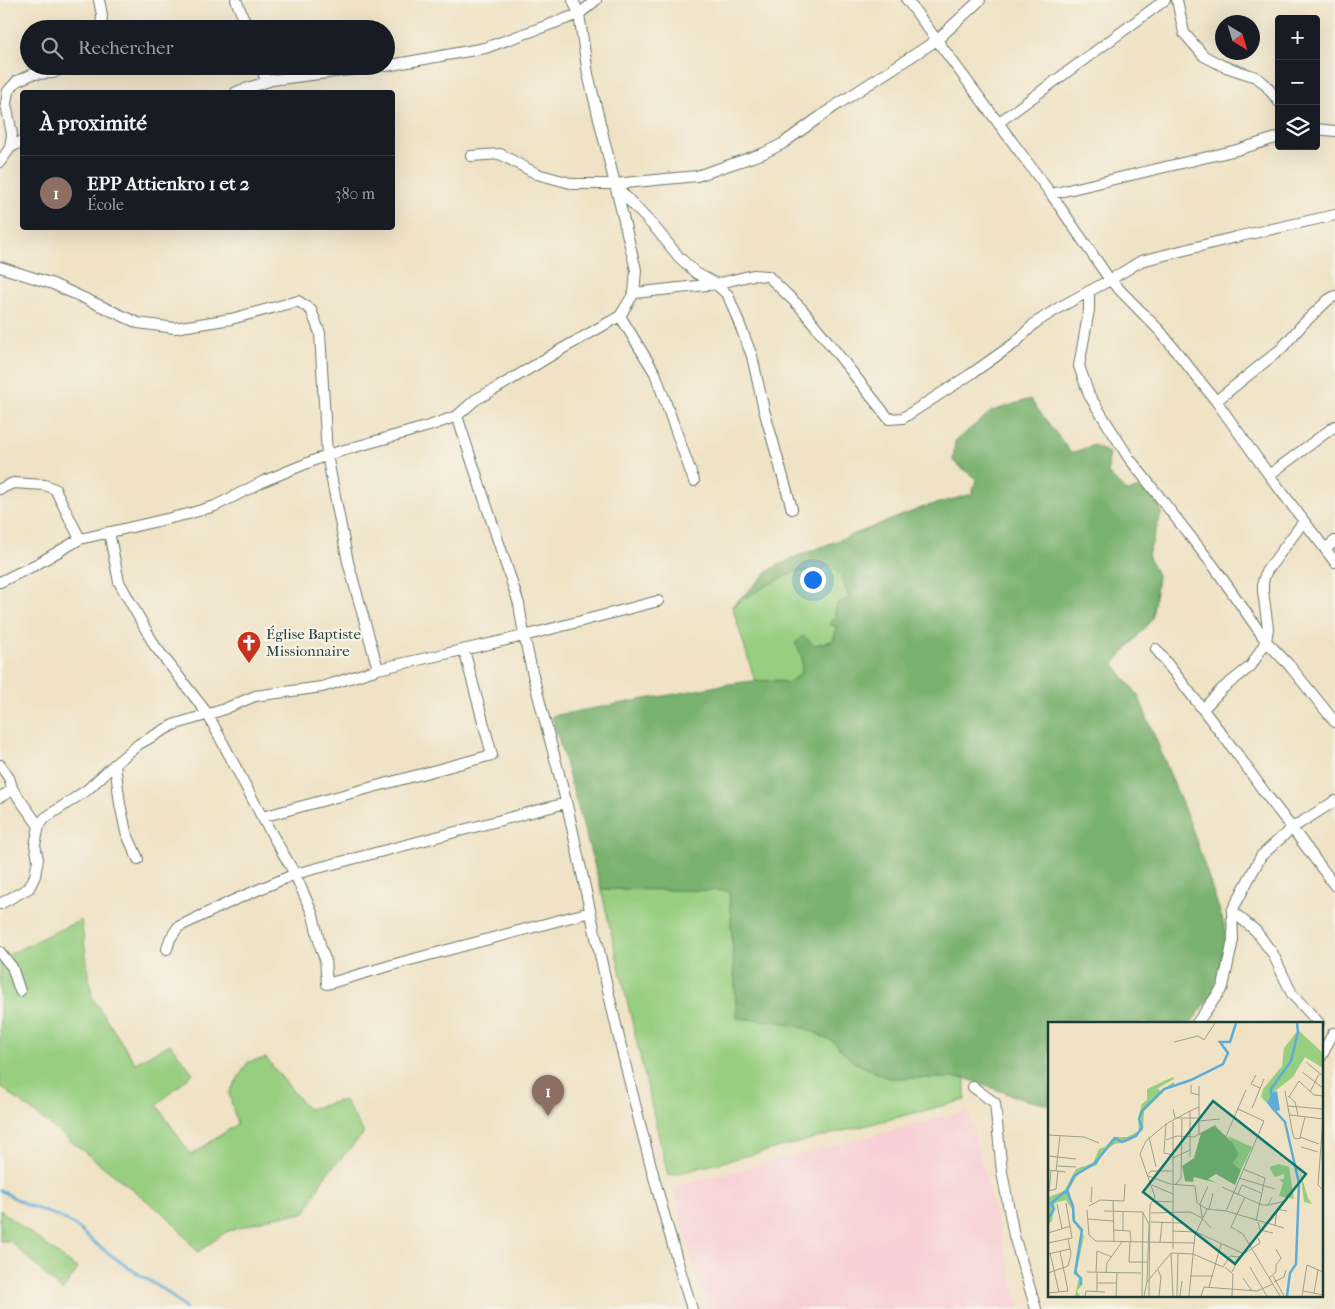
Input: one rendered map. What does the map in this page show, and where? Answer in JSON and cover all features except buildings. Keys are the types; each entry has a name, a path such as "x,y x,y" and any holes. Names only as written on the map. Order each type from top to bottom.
{"street":[{"path":"99,0 101,20"},
{"path":"236,0 244,20"},
{"path":"0,582 37,564 80,539 215,506 264,482 327,455 458,416 475,400 620,316 634,294 636,270 588,74 579,14 573,0"},
{"path":"395,64 484,48 579,14 596,0"},
{"path":"907,0 1051,194 1110,280 1160,331 1216,401 1335,562"},
{"path":"470,156 500,154 538,174 574,184 614,184 697,176 764,153 782,144 835,106 937,40 980,0"},
{"path":"998,124 1165,0"},
{"path":"1177,0 1184,33 1204,56 1223,66 1256,77 1264,83 1275,97"},
{"path":"10,148 12,134 3,100 17,81 31,75"},
{"path":"264,75 266,81"},
{"path":"241,90 266,81 312,75"},
{"path":"1320,129 1335,131"},
{"path":"1051,194 1236,150 1275,138"},
{"path":"0,162 10,148 20,141"},
{"path":"614,184 696,274 716,284 728,295 752,356 762,401 792,509"},
{"path":"634,294 716,284 752,274 768,276 802,309 889,419 903,418 1015,343 1035,323 1141,261 1335,215"},
{"path":"0,267 53,284 138,323 175,328 231,319 298,301 311,310 320,333 327,455 348,562 378,669"},
{"path":"1089,291 1089,310 1079,366 1089,396 1129,458 1215,568 1266,641 1289,665 1335,722"},
{"path":"1216,401 1281,349 1328,300 1335,296"},
{"path":"620,316 655,373 694,482"},
{"path":"458,416 520,604 524,636 566,803 608,993 668,1233 692,1309"},
{"path":"1269,475 1335,426"},
{"path":"0,489 13,483 45,485 55,489 80,539"},
{"path":"1204,709 1222,689 1252,666 1266,641 1268,629 1263,582 1266,572 1304,521"},
{"path":"109,532 119,582 156,646 207,713 262,818 295,874 313,915 325,959 327,984 590,912"},
{"path":"1325,549 1335,542"},
{"path":"0,904 29,888 35,876 38,859 36,845 39,826 45,818 87,790 139,744 172,725 222,710 255,696 322,686 378,669 524,636 658,601"},
{"path":"1156,649 1204,709 1335,886"},
{"path":"262,818 492,755 464,650"},
{"path":"115,764 126,832 138,859"},
{"path":"0,765 13,790 39,826"},
{"path":"0,797 13,790"},
{"path":"1198,1022 1223,987 1233,940 1232,911 1261,856 1292,828 1335,801"},
{"path":"167,949 170,939 178,927 295,874 566,803"},
{"path":"1232,911 1256,931 1273,954 1292,994 1318,1022"},
{"path":"0,952 12,967 20,991"},
{"path":"1322,1025 1334,1034 1322,1055"},
{"path":"973,1087 995,1103 1002,1172 1014,1236 1036,1309"}],"shaded area":[{"path":"968,1110 1020,1309 704,1309 703,1304 707,1300 704,1292 700,1291 673,1187"}],"green space":[{"path":"1030,399 1071,453 1094,445 1109,453 1108,473 1127,492 1149,485 1162,512 1148,555 1158,577 1152,619 1114,664 1138,695 1193,831 1228,936 1212,995 1192,1022 1048,1022 1048,1105 1022,1099 965,1078 888,1078 852,1061 832,1041 805,1028 779,1022 737,1018 729,891 601,889 552,716 735,683 764,680 787,683 800,675 802,658 795,643 803,636 814,645 833,641 837,628 830,624 834,618 837,604 849,598 840,573 830,565 814,572 797,571 767,585 732,606 771,569 795,557 924,507 972,494 976,479 953,461 955,441 992,411"},
{"path":"830,565 840,573 849,598 837,604 831,624 837,628 833,641 814,645 802,654 800,675 787,683 778,680 755,681 732,606 767,585 797,571 814,572"},
{"path":"601,889 729,890 737,1018 779,1022 805,1028 832,1041 852,1061 888,1078 965,1078 965,1100 668,1176"},
{"path":"81,920 92,997 135,1063 170,1044 193,1073 157,1105 191,1155 237,1124 229,1093 248,1062 266,1058 307,1109 344,1100 364,1133 324,1177 305,1213 274,1217 226,1232 198,1252 169,1218 0,1086 0,959"},
{"path":"0,1210 78,1269 62,1291 10,1241 0,1241"}],"waterway":[{"path":"0,1190 27,1205 73,1224 92,1241 126,1266 167,1292 186,1309"}],"place":[{"name":"Église Baptiste Missionnaire","path":"249,664"},
{"name":"EPP Attienkro 1 et 2","path":"548,1116"}]}
